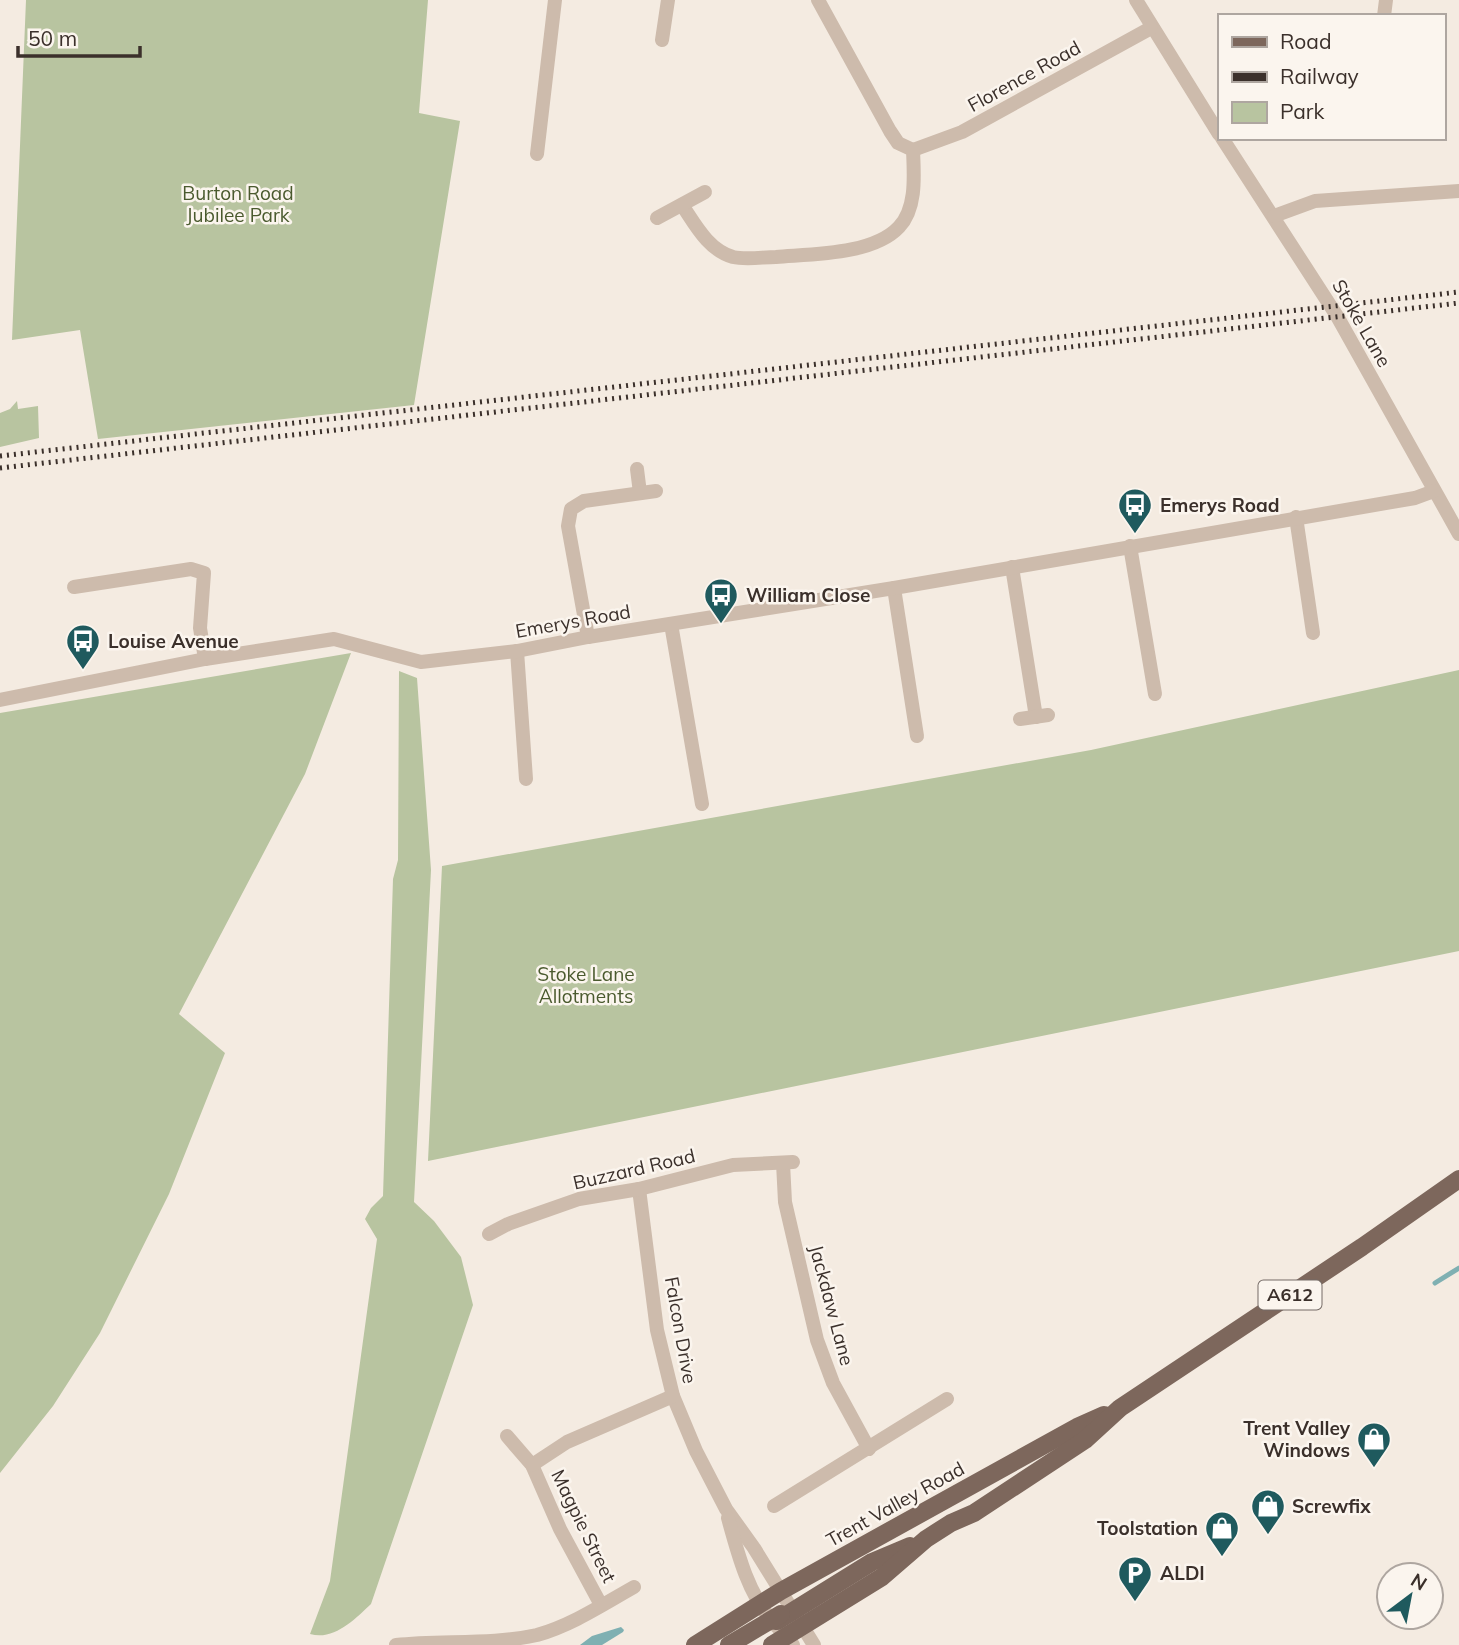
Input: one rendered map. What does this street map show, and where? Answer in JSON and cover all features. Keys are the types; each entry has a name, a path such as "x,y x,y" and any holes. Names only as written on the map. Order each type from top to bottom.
{"main road":[{"name":"Trent Valley Road","path":"790,1633 882,1577 926,1539 951,1523 974,1513 1085,1440 1120,1408 1459,1179"},
{"name":"Trent Valley Road","path":"695,1645 781,1591 1077,1427 1120,1408"},
{"name":"A612","path":"729,1645 771,1620 778,1621 790,1633"}],"street":[{"path":"537,154 555,0"},
{"path":"662,40 668,0"},
{"path":"682,205 708,243 733,257 822,254 864,246 883,239 899,228 909,211 913,150 898,143 890,131 818,0"},
{"name":"Stoke Lane","path":"1136,0 1151,28 1218,131"},
{"name":"Florence Road","path":"913,150 962,132 1151,28"},
{"name":"Stoke Lane","path":"1224,140 1337,316 1459,534"},
{"path":"1274,216 1315,201 1459,191"},
{"path":"657,218 705,192"},
{"path":"637,469 640,492"},
{"path":"587,637 568,526 571,509 584,502 656,491"},
{"name":"Emerys Road","path":"0,700 205,659 334,639 421,662 517,651 1415,498 1434,491"},
{"path":"1296,517 1313,634"},
{"path":"1130,547 1155,694"},
{"path":"1012,567 1042,716 1020,719"},
{"path":"75,587 191,569 204,573 200,628 205,659"},
{"path":"894,588 918,736"},
{"path":"671,624 702,803"},
{"path":"517,651 526,779"},
{"name":"Buzzard Road","path":"489,1234 521,1219 579,1199 639,1189 733,1165 788,1163"},
{"name":"Jackdaw Lane","path":"788,1163 785,1202 817,1340 833,1383 869,1449"},
{"name":"Falcon Drive","path":"639,1189 657,1330 673,1396 696,1451 726,1509 781,1591 790,1633 814,1645"},
{"name":"Magpie Street","path":"532,1465 567,1442 673,1396"},
{"path":"774,1506 947,1399"},
{"name":"Magpie Street","path":"507,1436 532,1465 560,1529 601,1605"},
{"name":"Falcon Drive","path":"726,1509 744,1576 771,1620"},
{"name":"Magpie Street","path":"396,1645 495,1641 536,1635 562,1627 634,1587"}],"green space":[{"name":"Burton Road Jubilee Park","path":"26,0 428,0 419,113 460,121 414,405 98,439 80,330 12,340"},
{"path":"17,401 18,409 38,406 39,438 0,447 0,413 10,409"},
{"path":"351,653 305,774 179,1014 225,1053 169,1194 100,1333 53,1406 0,1473 0,713"},
{"name":"Stoke Lane Allotments","path":"1459,670 1459,951 428,1161 442,866 1091,750"},
{"path":"399,671 417,678 431,870 414,1202 434,1221 461,1257 473,1305 371,1604 336,1632 319,1635 310,1634 330,1581 377,1239 365,1219 383,1196 393,879 398,860"}],"water":[{"path":"621,1627 623,1632 602,1645 580,1645 592,1636"}],"waterway":[{"path":"1435,1283 1459,1268"}],"railway":[{"path":"0,456 1459,292"},
{"path":"0,468 1459,303"}],"place":[{"name":"Emerys Road","path":"1135,535"},
{"name":"William Close","path":"721,625"},
{"name":"Louise Avenue","path":"83,671"},
{"name":"Trent Valley Windows","path":"1374,1469"},
{"name":"Screwfix","path":"1268,1536"},
{"name":"Toolstation","path":"1222,1558"},
{"name":"ALDI","path":"1135,1603"}]}
